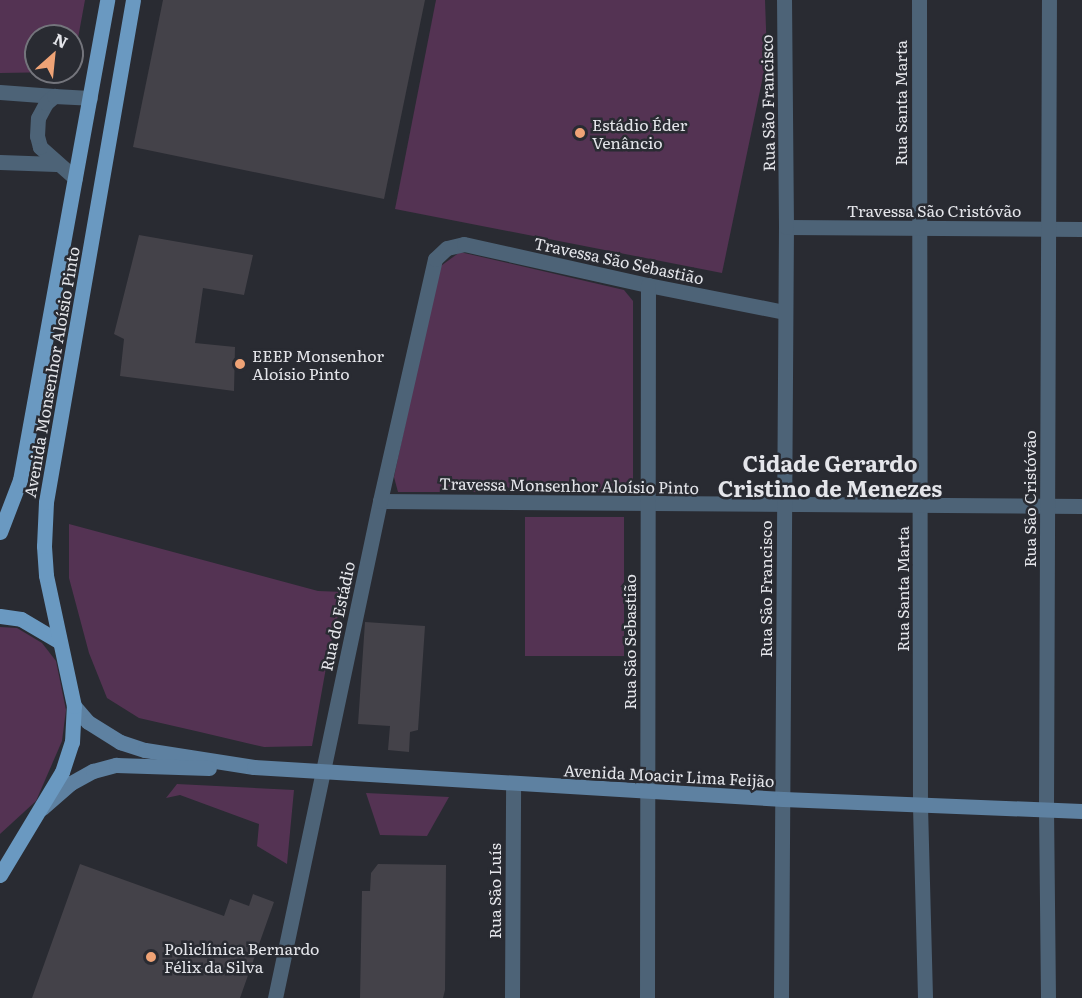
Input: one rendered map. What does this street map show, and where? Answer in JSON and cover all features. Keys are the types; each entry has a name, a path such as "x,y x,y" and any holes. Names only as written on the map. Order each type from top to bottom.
{"main road":[{"name":"Avenida Monsenhor Aloísio Pinto","path":"0,532 20,480 107,0"},
{"name":"Avenida Monsenhor Aloísio Pinto","path":"0,875 20,837 40,810 62,772 72,742 74,706 46,575 44,546 46,502 133,0"},
{"path":"0,616 21,619 60,642"},
{"path":"74,706 88,722 120,742 145,750 254,767"},
{"path":"40,810 71,783 93,771 116,765 254,767"},
{"name":"Avenida Moacir Lima Feijão","path":"254,767 783,800 1082,811"},
{"path":"0,845 20,837"}],"street":[{"name":"Rua São Francisco","path":"782,998 786,227 783,0"},
{"name":"Rua Santa Marta","path":"919,0 917,228 920,806 925,998"},
{"name":"Rua São Cristóvão","path":"1048,998 1046,810 1049,0"},
{"path":"0,93 90,98"},
{"path":"54,96 42,109 36,127 40,147 56,164 75,178"},
{"path":"0,162 56,164"},
{"name":"Travessa São Cristóvão","path":"786,227 1082,229"},
{"name":"Travessa São Sebastião","path":"447,248 464,244 648,285 784,312"},
{"name":"Rua do Estádio","path":"275,998 380,501 435,259 447,248"},
{"name":"Rua São Sebastião","path":"647,998 648,285"},
{"name":"Travessa Monsenhor Aloísio Pinto","path":"380,501 646,505 920,503 1082,506"},
{"name":"Rua São Luís","path":"512,998 513,784"}],"shaded area":[{"path":"0,0 85,0 81,24 24,24 24,73 0,73"},
{"name":"Estádio Éder Venâncio","path":"436,0 765,0 767,57 722,273 395,209"},
{"path":"460,252 624,290 633,301 633,486 621,492 398,492 394,477 438,268"},
{"path":"525,517 624,517 624,656 525,656"},
{"path":"69,524 318,591 344,592 329,651 312,746 264,747 139,718 107,698 89,653 69,578"},
{"path":"0,627 17,628 42,643 56,661 66,710 62,741 36,801 0,834"},
{"path":"177,784 294,790 287,864 257,846 259,824 180,795 166,798"},
{"path":"366,793 449,797 427,836 380,835"}],"building":[{"path":"163,0 425,0 384,199 133,147"},
{"path":"139,235 253,255 244,295 203,288 195,343 235,347 234,391 120,376 124,339 114,334"},
{"path":"365,622 425,626 418,730 410,732 409,752 388,750 390,726 358,724"},
{"name":"Policlínica Bernardo Félix da Silva","path":"80,864 224,916 230,899 249,906 253,894 274,902 240,998 32,998"},
{"path":"378,864 446,865 445,990 443,998 360,998 362,891 370,891 371,873"}],"place":[{"name":"Estádio Éder Venâncio","path":"580,133"},
{"name":"EEEP Monsenhor Aloísio Pinto","path":"240,364"},
{"name":"Policlínica Bernardo Félix da Silva","path":"151,957"}],"district":[{"name":"Cidade Gerardo Cristino de Menezes","path":"830,474"}]}
